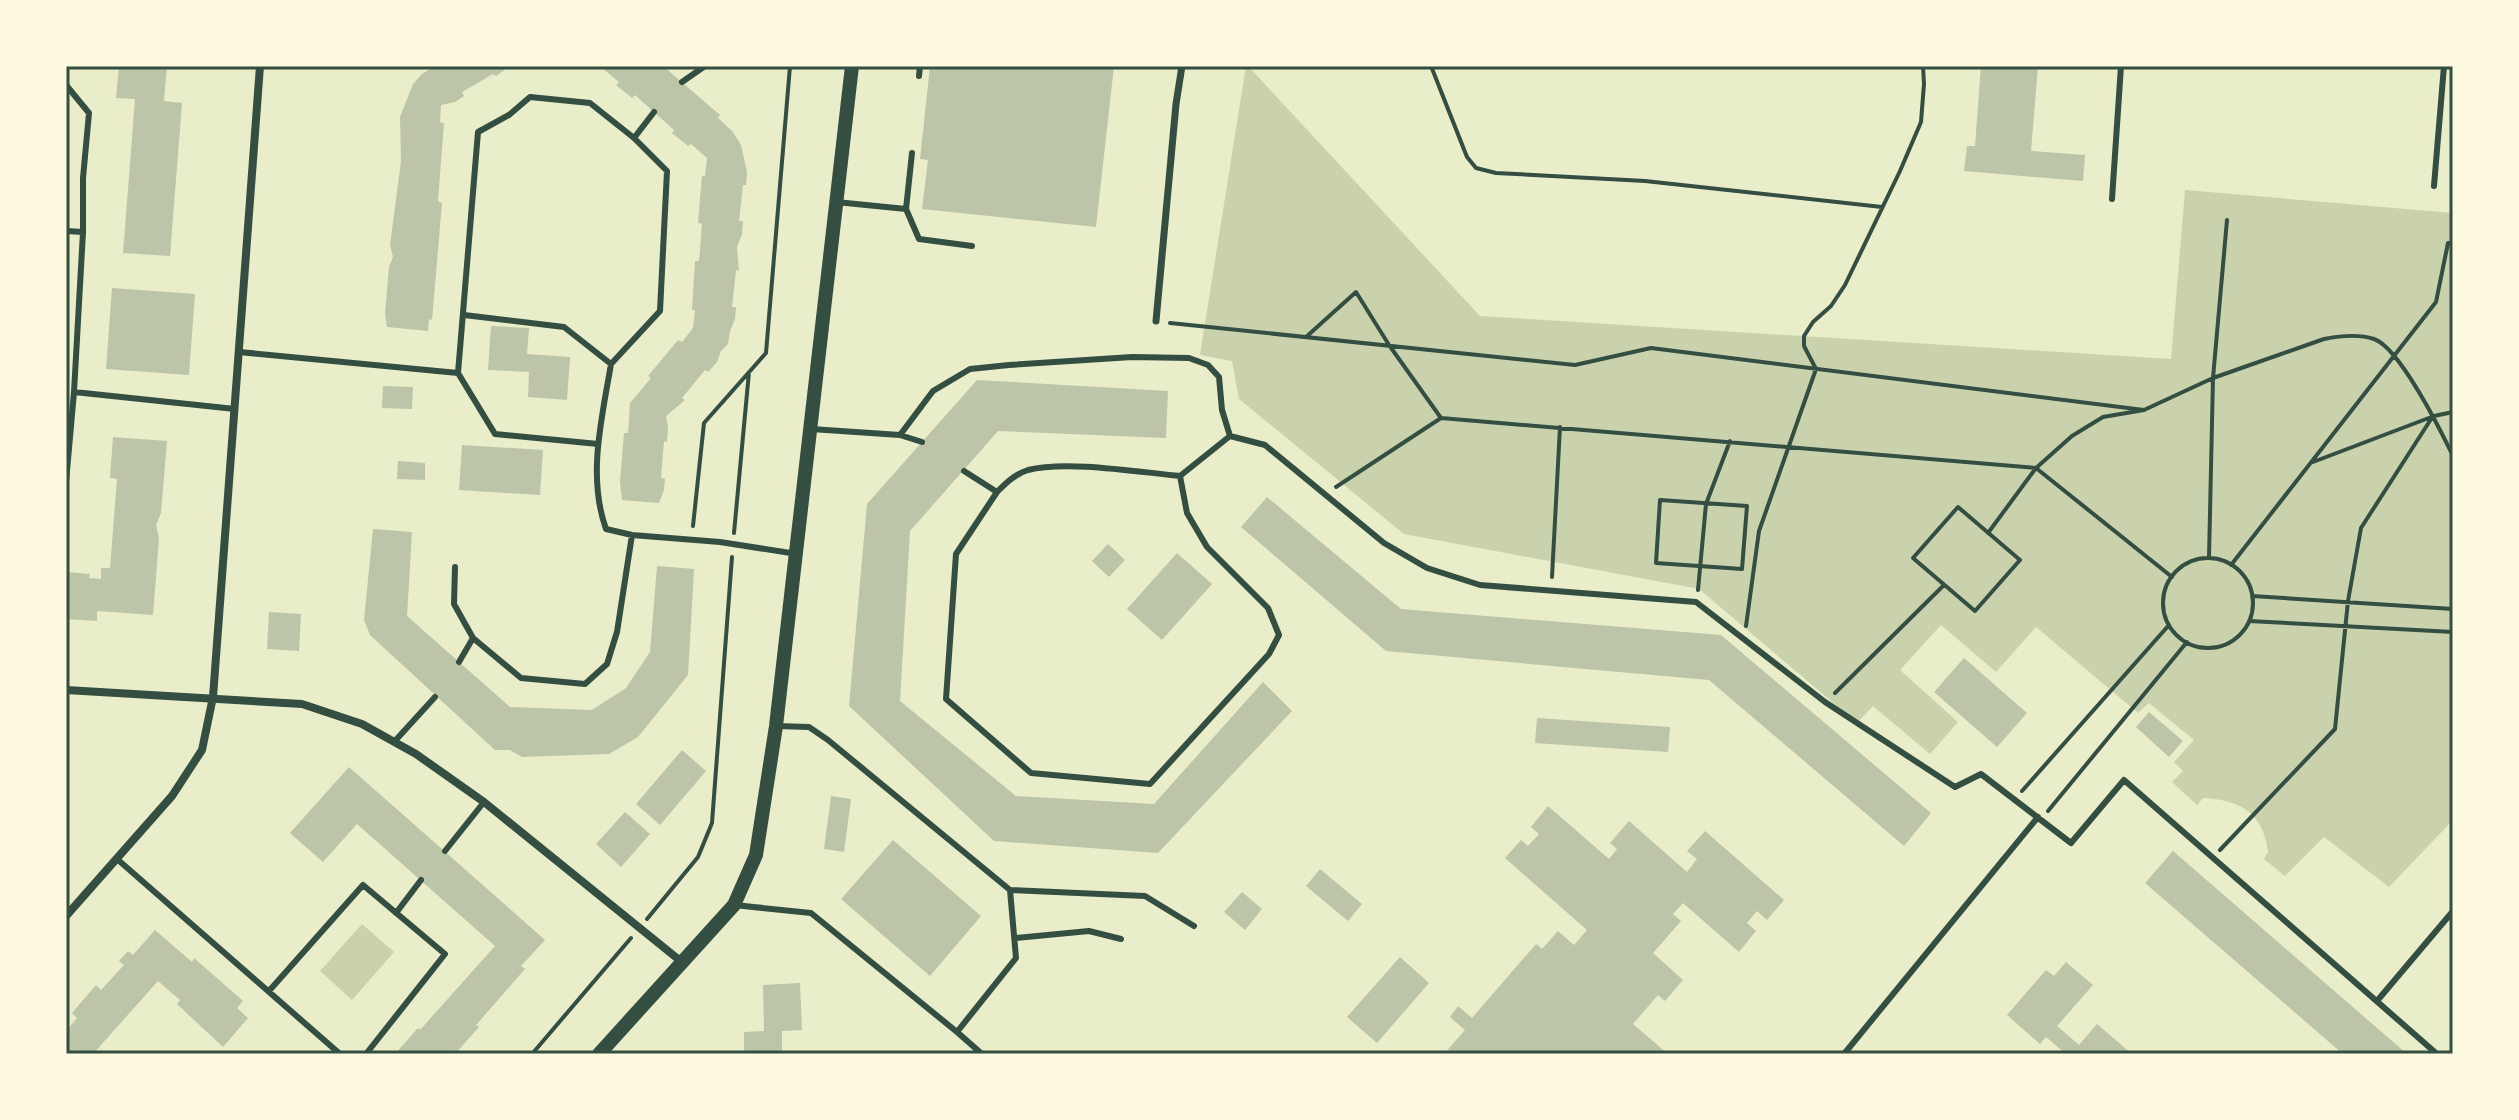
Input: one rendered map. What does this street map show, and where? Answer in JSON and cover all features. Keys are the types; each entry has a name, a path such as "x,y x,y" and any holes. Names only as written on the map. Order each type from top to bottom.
{"street":[{"path":"66,916 172,796 202,750 213,697 260,66"},
{"path":"599,1054 734,905 756,855 776,726 797,554 852,66"},
{"path":"1156,321 1182,66"},
{"path":"66,690 302,704 362,724 416,754 484,802 683,963"}],"lane":[{"path":"682,82 705,66"},
{"path":"919,76 920,66"},
{"path":"2112,199 2121,66"},
{"path":"2434,186 2444,66"},
{"path":"66,85 89,113 66,482"},
{"path":"598,444 495,434 458,373 478,132 509,115 530,97 590,103 634,138 667,171 660,311 611,364 598,444 598,507 606,529 632,535 797,554"},
{"path":"634,138 654,112"},
{"path":"912,153 906,209 919,239 972,246"},
{"path":"836,202 906,209"},
{"path":"66,231 83,232"},
{"path":"464,315 564,327 611,364"},
{"path":"239,352 458,373"},
{"path":"900,435 933,391 970,369 1146,357 1189,358 1208,365 1219,377 1222,410 1230,436"},
{"path":"74,392 235,409"},
{"path":"811,429 900,435 922,442"},
{"path":"1230,436 1265,445 1384,543 1427,568 1480,585 1696,602 1825,702 1955,787 1981,774 2071,843 2124,780 2437,1054"},
{"path":"1180,476 1187,513 1207,547 1268,608 1279,635 1269,654 1150,784 1031,773 946,699 956,554 997,492 1011,478 1026,470 1054,466 1180,476 1230,436"},
{"path":"964,471 997,492"},
{"path":"455,567 454,604 473,638 521,678 585,684 607,664 614,643 632,535"},
{"path":"459,662 473,638"},
{"path":"394,742 435,697"},
{"path":"776,726 809,727 828,740 1010,890 1145,896 1194,926"},
{"path":"445,851 484,802"},
{"path":"1844,1054 2039,818"},
{"path":"117,859 340,1054"},
{"path":"396,913 421,880"},
{"path":"269,991 363,885 445,954 366,1054"},
{"path":"957,1032 1016,958 1010,890"},
{"path":"734,905 811,913 982,1054"},
{"path":"2377,1001 2453,911"},
{"path":"1015,938 1089,931 1121,939"}],"path":[{"path":"692,540 704,423 766,353 790,66"},
{"path":"1431,66 1467,157 1476,168 1496,173 1645,181 1882,207"},
{"path":"1744,640 1759,531 1816,369 1804,346 1804,336 1845,285 1900,171 1921,122 1923,66"},
{"path":"2209,558 2213,378 2227,220"},
{"path":"2231,565 2436,302 2448,243 2453,244"},
{"path":"1306,337 1356,292 1441,418"},
{"path":"1156,321 1575,365 1651,348 2144,410"},
{"path":"1988,533 2036,468 2072,436 2103,417 2144,410 2213,378 2292,349 2342,336 2376,339 2394,356 2434,416 2453,456"},
{"path":"532,1054 698,857 712,823 749,372"},
{"path":"2310,463 2434,416 2453,412"},
{"path":"2213,858 2335,729 2348,601 2361,528 2434,416"},
{"path":"1325,494 1441,418 2036,468 2172,577"},
{"path":"1551,591 1560,427"},
{"path":"1696,602 1706,504 1730,441"},
{"path":"1660,500 1747,506 1742,569 1701,567 1656,563 1660,500"},
{"path":"1958,507 2020,560 1975,611 1944,585 1913,558 1958,507"},
{"path":"2209,558 2231,565 2243,575 2252,596 2249,621 2241,633 2223,645 2208,648 2187,642 2169,625 2163,601 2172,577 2184,565 2209,558"},
{"path":"1825,702 1944,585"},
{"path":"2252,596 2453,609"},
{"path":"2249,621 2453,632"},
{"path":"2015,799 2169,625"},
{"path":"2039,818 2187,642"}],"green space":[{"path":"1246,66 1480,316 2171,359 2185,190 2453,213 2453,820 2389,887 2324,837 2285,876 2264,859 2268,852 2265,838 2261,827 2248,811 2239,805 2216,799 2203,798 2197,805 2172,782 2183,771 2174,762 2194,740 2149,703 2138,713 2036,627 1996,672 1941,625 1900,670 1958,722 1930,754 1873,706 1857,723 1699,589 1404,534 1239,399 1232,361 1200,355"},
{"path":"362,924 394,952 352,1000 320,971"}],"building":[{"path":"119,66 167,66 164,101 182,103 170,256 123,253 135,99 116,98"},
{"path":"435,66 510,66 462,92 464,96 455,102 441,105 440,122 444,123 438,201 442,203 432,320 429,319 428,331 387,327 385,314 389,267 393,257 390,245 401,161 400,117 413,84"},
{"path":"576,66 663,66 720,115 718,118 741,145 747,172 739,221 743,221 737,247 739,271 736,270 732,307 736,307 735,319 728,344 717,362 708,372 705,370 682,398 685,400 666,416 667,442 664,441 661,478 665,479 659,503 622,500 620,482 624,433 628,433 630,403 678,340 682,342 693,328 695,261 699,261 702,224 698,223 702,176 705,176 707,158 672,133 674,130 635,95 632,98 616,85 619,82 602,68 576,69"},
{"path":"930,66 1114,66 1096,227 922,209 928,160 920,159"},
{"path":"1981,66 2038,66 2031,151 2085,155 2083,181 1964,171 1967,146 1975,146"},
{"path":"112,288 195,294 189,375 106,369"},
{"path":"491,326 529,328 527,354 570,357 567,400 528,397 529,372 488,370"},
{"path":"977,380 1168,391 1166,438 998,431 910,531 900,701 1016,796 1154,804 1263,682 1292,711 1158,853 994,841 849,706 867,504"},
{"path":"383,386 413,387 412,409 382,408"},
{"path":"113,437 167,441 161,513 156,525 159,538 153,615 97,611 97,621 66,619 66,572 90,574 89,578 101,579 101,568 110,568 117,479 110,478"},
{"path":"462,445 543,450 540,495 459,490"},
{"path":"398,461 425,463 425,480 397,479"},
{"path":"1267,497 1401,609 1721,635 1931,813 1904,846 1709,680 1386,651 1241,527"},
{"path":"373,529 412,532 407,616 510,707 592,710 626,688 650,652 657,566 694,569 688,675 638,737 609,754 522,757 510,750 495,750 370,635 364,620"},
{"path":"1108,544 1125,560 1109,577 1092,561"},
{"path":"1177,553 1212,584 1162,640 1127,609"},
{"path":"269,612 301,614 299,651 267,649"},
{"path":"1964,658 2027,713 1997,747 1934,692"},
{"path":"2149,712 2183,741 2169,757 2136,727"},
{"path":"1537,718 1670,727 1668,752 1535,743"},
{"path":"682,750 706,771 660,825 636,804"},
{"path":"349,767 545,940 521,966 525,969 455,1054 395,1054 495,946 357,824 323,862 290,833"},
{"path":"831,796 851,799 844,852 824,849"},
{"path":"1548,806 1609,859 1617,849 1610,843 1629,821 1687,872 1697,859 1687,851 1705,831 1784,900 1767,920 1757,911 1747,923 1756,931 1739,952 1683,903 1673,914 1681,921 1653,953 1683,980 1665,1001 1658,995 1633,1024 1668,1054 1444,1054 1465,1030 1450,1017 1458,1006 1472,1018 1536,944 1542,949 1558,931 1574,945 1587,930 1505,858 1521,840 1528,846 1539,834 1531,827"},
{"path":"625,812 650,834 621,867 596,844"},
{"path":"893,840 981,916 930,976 841,899"},
{"path":"2173,851 2407,1054 2343,1054 2145,883"},
{"path":"1320,869 1362,904 1348,921 1306,886"},
{"path":"1242,892 1262,909 1245,930 1224,912"},
{"path":"155,930 192,962 194,958 243,1001 237,1008 248,1018 223,1047 177,1004 180,1000 158,981 93,1054 66,1054 66,1031 77,1018 72,1013 96,985 101,990 124,965 119,961 128,951 133,955"},
{"path":"1400,957 1429,983 1377,1043 1347,1017"},
{"path":"2066,962 2093,985 2057,1026 2079,1045 2097,1024 2132,1054 2066,1054 2046,1037 2040,1044 2007,1015 2046,970 2054,976"},
{"path":"800,983 802,1030 782,1031 782,1054 744,1054 744,1032 764,1031 763,985"}]}
